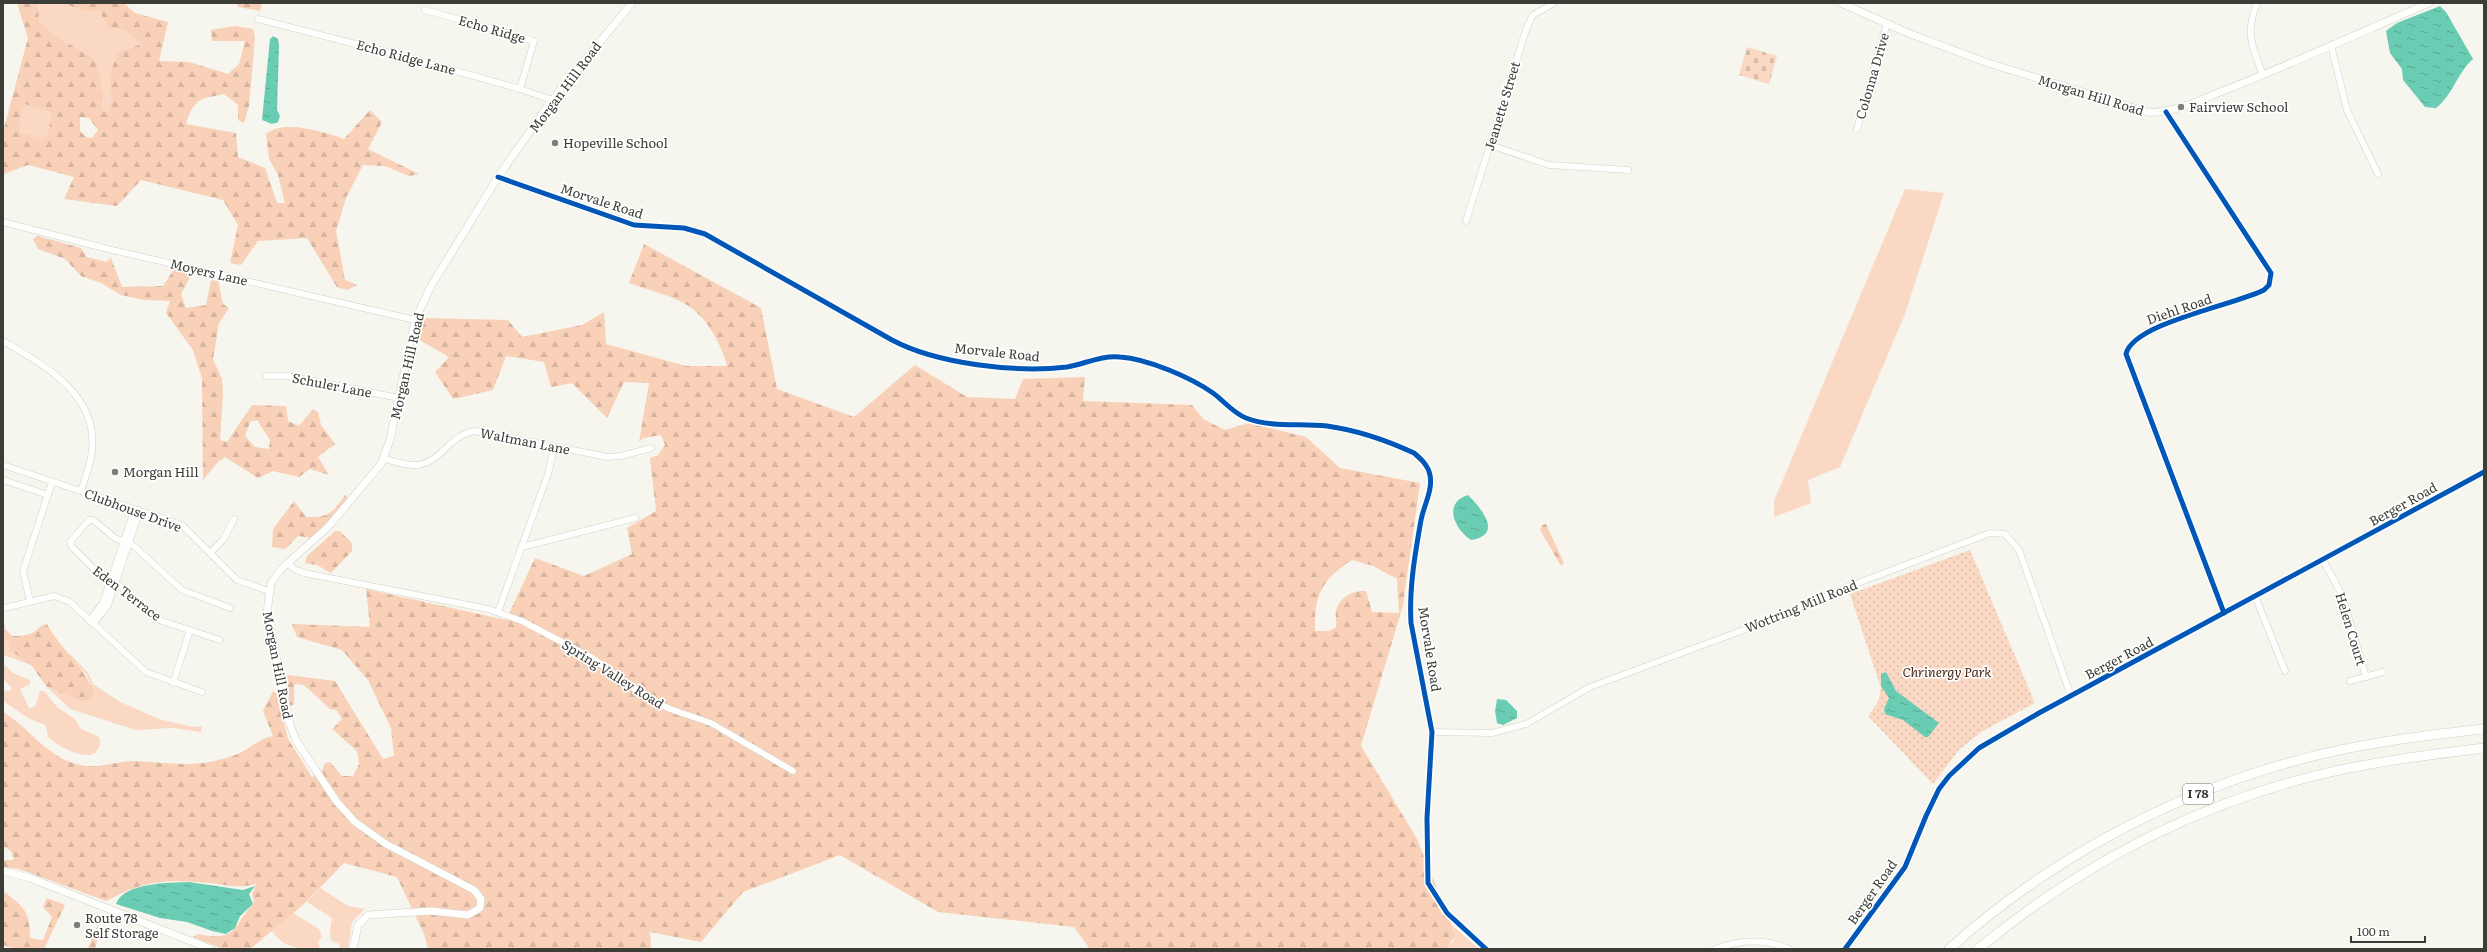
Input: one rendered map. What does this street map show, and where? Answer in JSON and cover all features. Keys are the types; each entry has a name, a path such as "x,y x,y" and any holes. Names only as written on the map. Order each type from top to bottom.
{"highway":[{"name":"I 78","path":"1949,949 2013,897 2067,861 2144,818 2200,793 2264,770 2329,752 2397,740 2484,729"},
{"name":"I 78","path":"1978,949 2029,909 2088,870 2149,837 2223,804 2274,787 2349,768 2484,748"}],"main road":[{"name":"Morgan Hill Road","path":"353,949 358,925 368,915 431,911 471,914 480,908 481,900 474,890 369,834 351,819 337,802 297,742 291,729 267,612 268,591 276,574 328,527 384,459 389,447 415,320 431,286 498,177 552,100 632,3"},
{"name":"Morgan Hill Road","path":"1841,3 1985,62 2147,112 2166,112 2263,75 2429,3"},
{"path":"3,871 30,878 211,949"}],"street":[{"name":"Jeanette Street","path":"1466,221 1470,203 1527,27 1533,15 1554,3"},
{"path":"2257,3 2250,26 2249,38 2263,75"},
{"name":"Echo Ridge","path":"425,10 534,40 520,89"},
{"name":"Echo Ridge Lane","path":"258,19 277,22 520,89 552,100"},
{"name":"Colonna Drive","path":"1857,129 1887,23"},
{"path":"2331,45 2347,110 2378,174"},
{"name":"Diehl Road","path":"2166,112 2271,273 2268,286 2264,290 2151,329 2130,344 2126,354 2224,613"},
{"path":"1490,145 1549,165 1628,170"},
{"name":"Morvale Road","path":"498,177 634,225 684,228 705,234 892,340 920,353 972,363 1029,368 1067,367 1102,357 1124,357 1168,371 1202,386 1233,411 1247,419 1265,422 1338,428 1414,453 1424,461 1428,469 1431,486 1424,509 1414,556 1410,606 1411,624 1432,732 1427,818 1428,883 1447,913 1486,949"},
{"name":"Moyers Lane","path":"3,222 108,249 415,320"},
{"path":"3,341 66,383 83,405 89,418 93,449 81,491"},
{"name":"Schuler Lane","path":"266,376 288,376 399,398"},
{"name":"Waltman Lane","path":"384,459 412,465 424,463 438,455 458,437 475,431 611,458 652,448"},
{"path":"498,612 549,470 554,447"},
{"name":"Clubhouse Drive","path":"3,465 182,525 241,582 268,591"},
{"name":"Berger Road","path":"1845,949 1905,867 1939,789 1949,776 1979,748 2071,696 2484,472"},
{"path":"3,480 48,495"},
{"path":"30,601 23,571 52,482"},
{"path":"92,622 113,582 134,514 138,510"},
{"path":"522,547 635,518"},
{"path":"211,552 224,540 234,519"},
{"name":"Eden Terrace","path":"126,542 93,520 89,520 70,542 72,547 102,577 113,582 156,619 220,640"},
{"name":"Wottring Mill Road","path":"1432,732 1492,733 1526,724 1590,687 1765,622 1850,586 1990,533 2005,534 2012,539 2019,550 2071,696"},
{"path":"126,542 182,590 230,608"},
{"name":"Helen Court","path":"2323,560 2342,595 2366,677"},
{"name":"Spring Valley Road","path":"288,563 294,569 304,573 498,612 528,623 588,655 649,699 670,709 711,723 793,771"},
{"path":"2255,596 2285,670"},
{"path":"4,608 30,601 61,597 92,622 146,672 173,683 202,692"},
{"path":"173,683 190,630"},
{"name":"Helen Court","path":"2350,681 2383,672"},
{"path":"1715,949 1735,943 1765,942 1789,949"}],"green space":[{"path":"17,3 38,3 39,21 52,34 95,59 101,77 103,110 108,112 111,103 110,75 118,52 141,44 125,30 108,28 100,11 82,11 64,3 124,3 135,13 168,22 159,61 189,62 228,74 239,64 245,41 212,41 211,30 235,26 253,29 255,38 249,106 244,123 238,120 238,105 224,94 209,97 195,104 186,124 236,133 238,157 265,168 277,203 285,203 278,175 269,159 266,134 283,127 315,130 344,139 370,110 382,122 368,149 419,174 409,176 385,166 363,165 346,198 336,231 345,280 357,285 347,290 337,287 307,238 258,241 241,265 230,263 238,225 223,200 141,180 117,206 64,199 74,177 28,165 4,174 3,132 28,38","holes":["25,104 51,113 49,131 42,139 20,132 20,120","80,117 89,118 98,130 92,138 86,137 80,131"]},
{"path":"38,3 64,3 82,11 100,11 108,28 125,30 141,44 118,52 110,75 111,103 108,112 103,110 101,77 95,59 52,34 39,21"},
{"path":"237,3 262,3 260,11 238,7"},
{"path":"1747,47 1777,56 1769,84 1739,75"},
{"path":"25,104 51,113 49,131 42,139 20,133 20,120"},
{"path":"1905,189 1944,193 1905,314 1840,467 1808,480 1811,503 1774,517 1774,501"},
{"path":"38,236 81,248 87,257 106,262 111,258 122,287 163,286 174,269 192,273 181,294 186,308 206,305 211,280 218,281 223,304 229,308 219,323 213,359 222,379 223,394 220,440 227,442 252,405 286,406 288,421 299,426 313,409 318,412 321,425 335,444 318,457 329,475 310,469 299,477 273,471 258,478 225,457 217,463 203,480 202,378 193,350 166,313 170,301 144,300 121,295 101,283 81,276 65,259 38,249 33,239","holes":["257,420 270,440 269,449 255,447 245,436 250,422"]},
{"path":"644,244 761,308 777,389 854,417 915,365 967,397 1015,399 1023,379 1085,377 1083,401 1192,405 1203,419 1225,430 1250,423 1306,437 1340,468 1420,483 1403,605 1361,746 1417,839 1456,937 1451,941 1448,949 1090,949 1074,927 938,912 840,855 743,892 701,942 650,932 651,949 428,949 424,934 397,877 344,863 303,905 250,949 223,949 193,937 198,934 221,936 233,930 254,903 252,894 256,884 228,886 210,883 169,881 132,889 106,901 19,869 3,867 3,860 14,860 11,851 3,846 3,712 50,751 68,761 78,764 86,766 102,766 127,761 136,761 197,764 235,755 262,740 273,736 263,711 273,691 277,694 288,739 312,777 322,771 325,763 330,762 342,776 353,776 359,764 357,751 332,729 342,719 336,710 330,709 304,685 294,684 294,704 290,706 287,675 335,681 383,759 394,756 391,728 368,680 342,650 297,637 292,624 370,627 366,589 506,620 535,558 584,576 632,554 627,528 656,511 650,458 657,456 665,445 661,435 643,438 639,442 649,383 624,382 607,418 572,383 551,387 544,362 506,356 493,390 453,399 435,372 449,357 418,339 422,318 508,320 522,337 582,325 604,312 606,344 686,366 727,366 717,340 701,316 694,310 673,298 629,283","holes":["1352,560 1373,566 1397,579 1399,613 1372,612 1366,591 1356,592 1347,595 1340,602 1336,613 1336,627 1329,631 1315,631 1318,598 1322,589 1333,574"]},
{"path":"345,495 348,498 323,529 312,538 298,536 285,549 272,547 273,529 294,501 306,517 320,517 333,510"},
{"path":"1546,524 1564,563 1561,566 1540,530 1542,525"},
{"path":"335,531 340,531 352,543 352,551 331,573 317,565 305,563 307,556"},
{"name":"Chrinergy Park","path":"1970,550 2035,703 1981,732 1958,751 1933,784 1868,716 1878,702 1881,688 1850,594"},
{"path":"3,619 5,629 12,636 23,636 29,634 47,624 52,633 79,666 90,684 94,694 89,700 79,701 47,687 31,665 10,650 9,642 3,637"},
{"path":"3,637 31,665 4,655"},
{"path":"69,653 88,673 93,684 120,702 159,719 193,727 202,726 201,732 172,728 136,730 70,709 47,687 69,697 92,689 87,675 71,658"},
{"path":"3,664 13,673 30,680 30,684 20,689 29,708 35,707 40,691 44,691 57,707 76,720 80,728 99,737 100,744 98,749 89,755 82,755 67,750 49,738 45,725 28,718 3,701 3,690 9,692 12,688 3,679"},
{"path":"320,888 348,906 365,909 352,922 348,949 339,949 340,944 331,941 330,930 332,918 307,902"},
{"path":"3,891 21,906 27,915 30,938 43,940 52,917 43,907 47,898 65,905 44,949 14,949 3,945"},
{"path":"293,913 319,929 322,937 318,942 320,949 306,949 287,945 272,931"},
{"path":"1452,925 1479,949 1448,949 1456,937"},
{"path":"97,926 100,929 95,949 88,949"}],"water":[{"path":"2440,6 2446,12 2473,59 2463,71 2442,103 2436,108 2425,107 2403,80 2402,69 2390,53 2386,31 2397,23"},
{"path":"273,36 278,39 279,45 277,110 280,116 278,122 272,124 262,120 270,39"},
{"path":"1468,495 1479,507 1487,520 1488,527 1486,533 1481,537 1471,540 1460,530 1456,523 1453,510 1455,504 1460,499"},
{"path":"1886,672 1896,691 1939,723 1928,737 1925,737 1903,720 1885,714 1884,709 1889,698 1881,686 1881,674"},
{"path":"1497,699 1506,700 1517,711 1517,718 1503,725 1497,723 1495,711"},
{"path":"189,882 243,890 255,886 249,894 253,904 240,916 235,928 226,934 212,931 187,922 160,918 116,904 128,891 148,885"}],"cycle path":[{"path":"2166,112 2271,273 2269,285 2264,290 2165,324 2146,333 2133,343 2126,354 2224,613"},
{"path":"498,177 634,225 684,228 705,234 892,340 931,355 977,365 1024,369 1047,369 1074,366 1106,357 1131,358 1156,365 1193,381 1213,393 1233,410 1246,418 1266,423 1286,425 1317,425 1349,430 1372,436 1414,453 1426,465 1431,481 1421,520 1413,571 1411,610 1411,623 1432,732 1427,818 1428,883 1447,913 1486,949"},
{"path":"1845,949 1905,867 1939,789 1949,776 1979,748 2039,713 2484,472"}],"place":[{"name":"Fairview School","path":"2181,107"},
{"name":"Hopeville School","path":"555,143"},
{"name":"Morgan Hill","path":"115,472"},
{"name":"Route 78 Self Storage","path":"77,925"}]}
